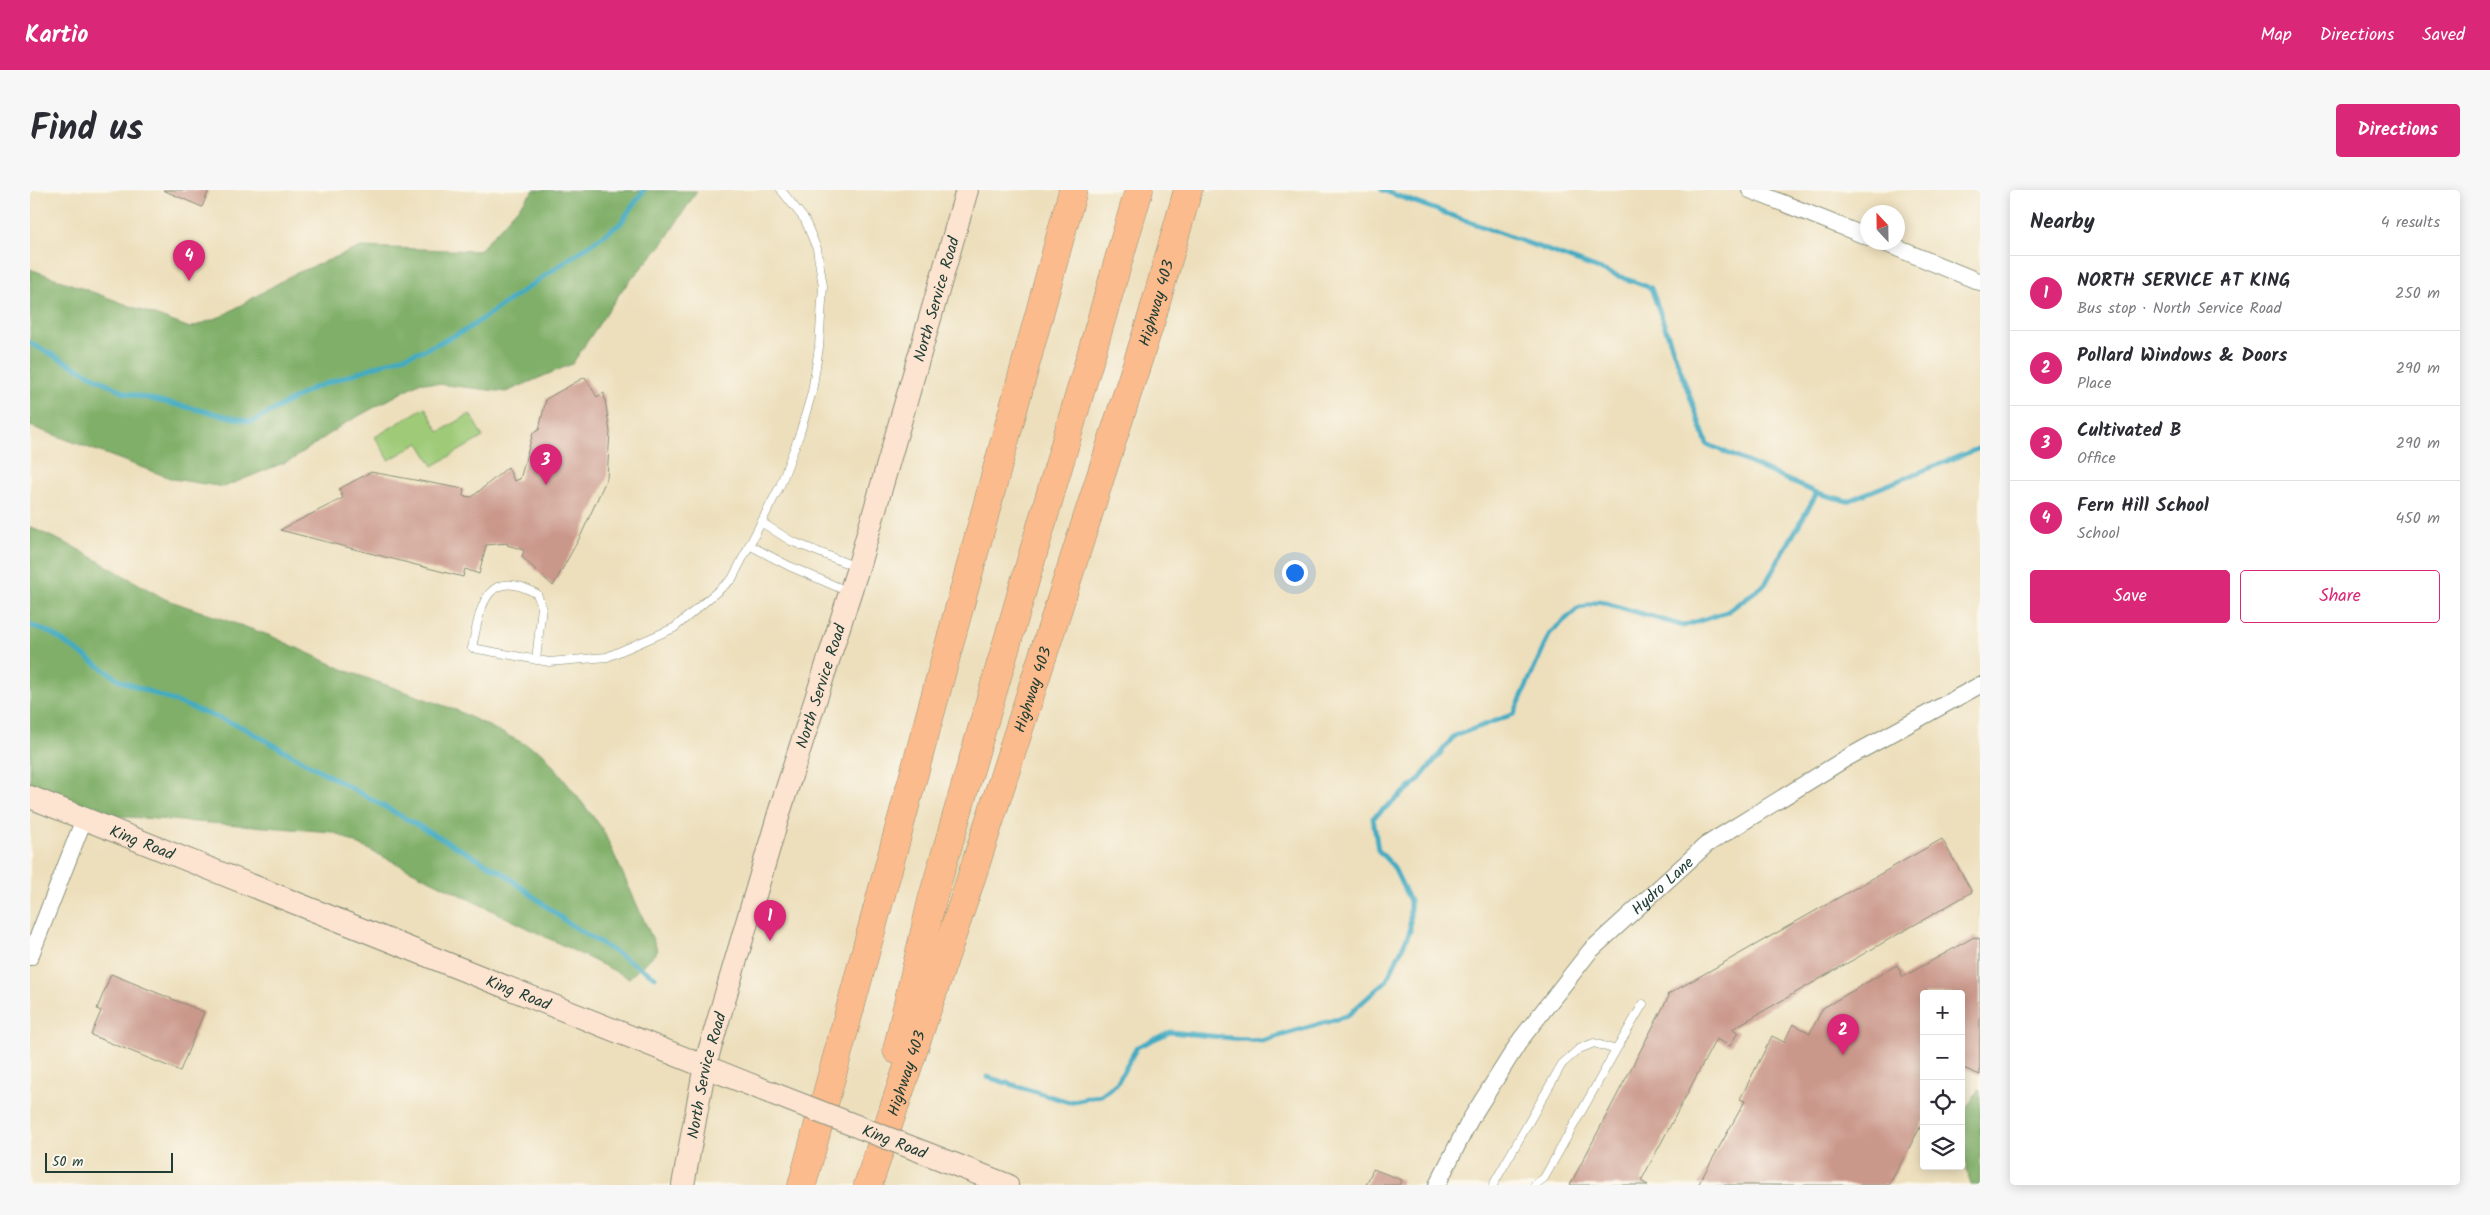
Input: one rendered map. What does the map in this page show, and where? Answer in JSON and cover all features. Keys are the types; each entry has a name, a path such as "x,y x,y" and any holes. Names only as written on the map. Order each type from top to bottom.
{"highway":[{"path":"802,1185 1073,190"},
{"path":"867,1185 932,900 1139,190"},
{"name":"Highway 403","path":"867,1185 970,881 1151,320 1188,190"}],"street":[{"name":"North Service Road","path":"683,1185 705,1065 780,810 858,568 968,190"},
{"path":"1750,190 1860,234"},
{"path":"1902,250 1980,282"},
{"name":"Hydro Lane","path":"1437,1185 1470,1120 1521,1039 1590,952 1604,938 1706,846 1845,758 1980,685"},
{"name":"King Road","path":"30,797 1007,1185"},
{"path":"30,957 84,819"}],"lane":[{"path":"536,660 542,607 537,594 520,586 500,586 485,597 481,606 472,648 536,660 549,662 607,657 674,628 732,579 750,545 780,486 800,433 812,392 819,347 823,286 816,249 805,220 781,190"},
{"path":"761,522 791,541 858,568"},
{"path":"750,545 789,566 850,592"},
{"path":"1535,1185 1544,1178 1643,1004"},
{"path":"1493,1185 1562,1064 1579,1049 1594,1042 1616,1050"}],"green space":[{"path":"534,190 697,191 663,243 622,290 572,364 506,392 421,382 344,424 293,459 224,487 173,479 30,426 30,269 190,328 222,316 292,275 361,247 479,251"},
{"path":"425,407 439,432 470,414 483,437 433,466 419,443 389,460 375,437"},
{"path":"30,527 74,547 165,599 271,636 347,671 456,710 543,753 602,828 658,951 629,978 333,832 115,816 30,783"},
{"path":"1978,1090 1980,1091 1980,1185 1971,1185 1965,1162 1965,1111"}],"building":[{"path":"163,190 209,190 202,207"},
{"path":"585,377 597,397 604,393 610,432 607,478 581,535 553,586 522,557 524,550 507,545 508,543 486,545 479,574 465,569 463,577 280,530 343,498 339,489 371,472 464,489 463,496 472,497 508,467 514,481 520,479 533,433 539,430 546,399"},
{"path":"1942,839 1972,892 1732,1029 1738,1032 1730,1046 1716,1039 1641,1181 1648,1185 1570,1185 1669,996 1667,995"},
{"path":"1974,937 1980,939 1980,1075 1965,1069 1965,990 1920,990 1920,1127 1889,1185 1698,1185 1745,1101 1740,1099 1772,1036 1784,1042 1793,1024 1810,1033 1823,1008 1897,965 1903,977"},
{"path":"111,974 204,1012 180,1071 91,1035 101,1011 97,1009"},
{"path":"1373,1169 1402,1180 1400,1185 1366,1185"}],"waterway":[{"path":"30,343 125,393 252,422 313,388 426,349 466,330 620,224 644,190"},
{"path":"1382,190 1651,288 1707,444 1817,493 1847,501 1980,448"},
{"path":"987,1077 1069,1102 1101,1095 1117,1083 1137,1047 1170,1032 1262,1041 1347,1016 1387,980 1410,931 1410,901 1393,866 1378,850 1373,818 1418,781 1454,736 1514,714 1550,633 1577,609 1599,601 1683,626 1727,612 1765,584 1817,493"},
{"path":"30,625 51,633 121,681 242,727 503,873 568,923 655,977"}],"place":[{"name":"Fern Hill School","path":"189,281"},
{"name":"Cultivated B","path":"546,485"},
{"name":"NORTH SERVICE AT KING","path":"770,941"},
{"name":"Pollard Windows & Doors","path":"1843,1055"}]}
